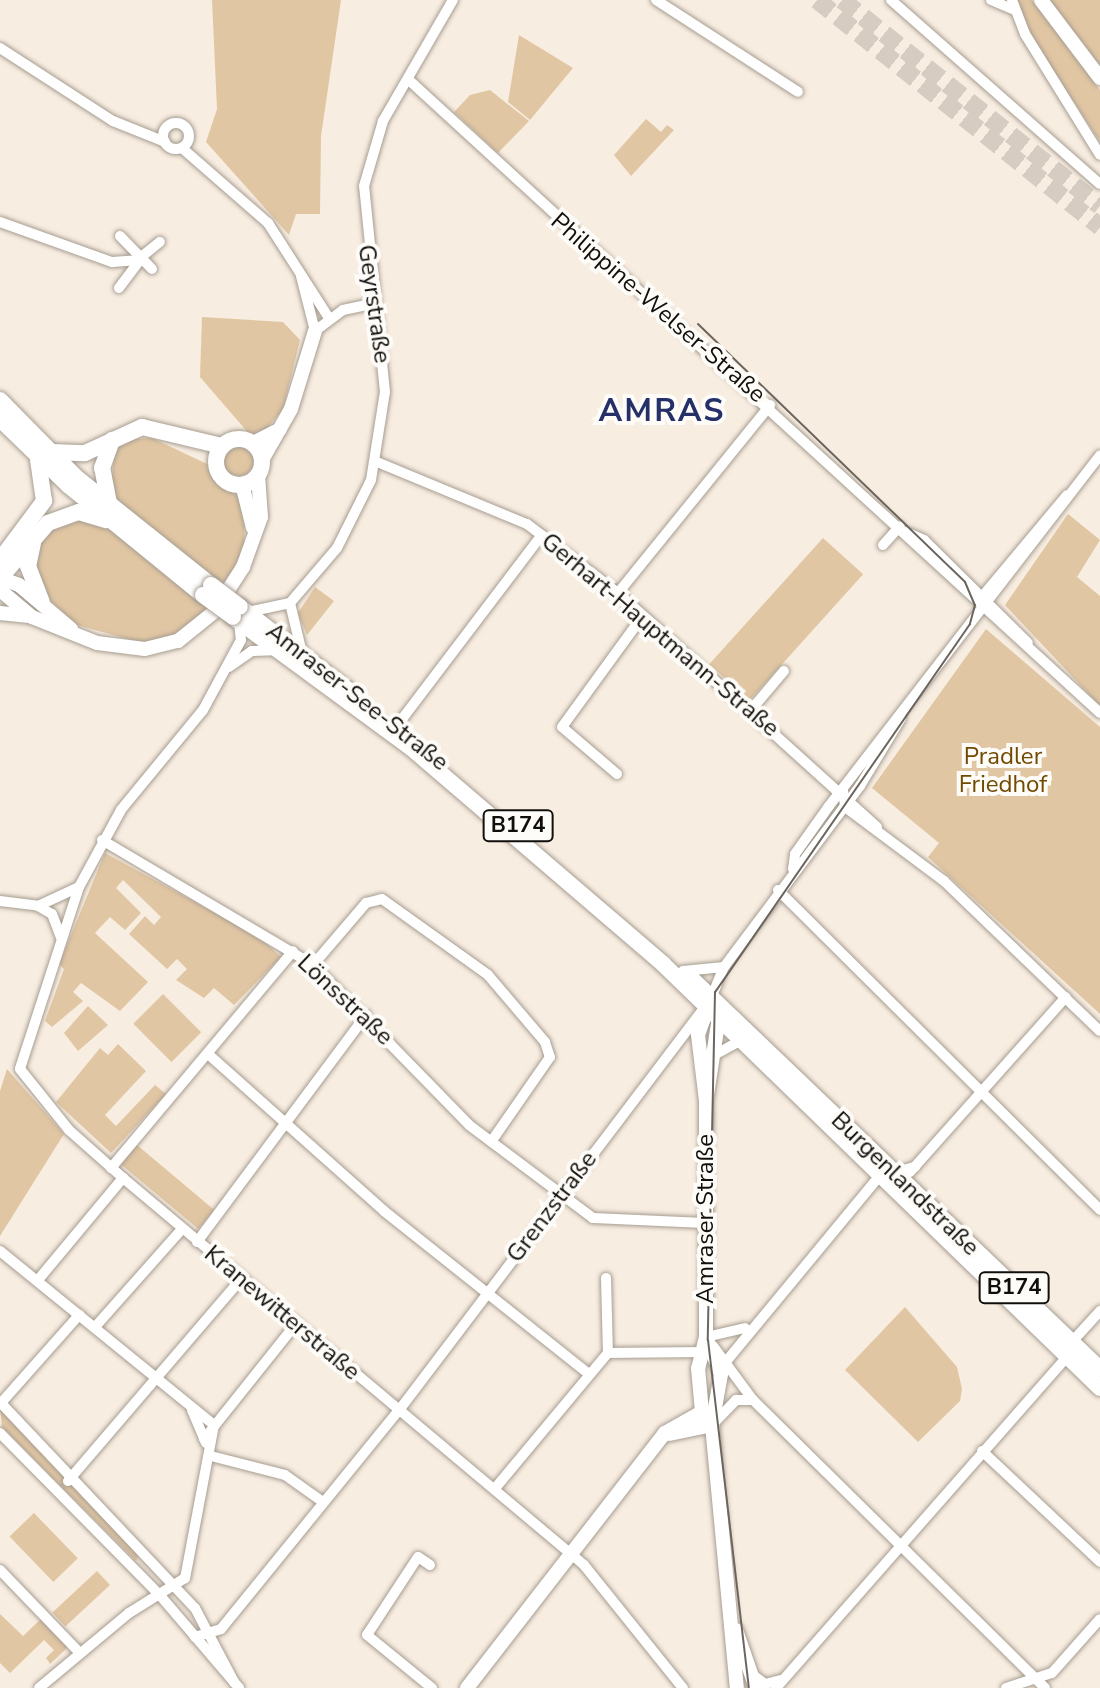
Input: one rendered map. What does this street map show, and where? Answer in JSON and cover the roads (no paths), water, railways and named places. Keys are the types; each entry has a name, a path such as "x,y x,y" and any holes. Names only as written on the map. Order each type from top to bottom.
{"main road":[{"name":"Amraser-See-Straße","path":"0,400 111,514"},
{"name":"Amraser-See-Straße","path":"0,419 31,449 207,590 309,660 396,727 714,997"},
{"path":"50,452 80,454 142,427 165,432 219,454"},
{"path":"237,439 253,443 260,467 242,484 221,476 219,454 237,439"},
{"path":"0,578 36,536 63,515 111,514 101,473 112,440"},
{"path":"0,560 44,501 45,474 31,449"},
{"path":"36,536 28,566 42,602"},
{"name":"Amraser-See-Straße","path":"240,615 276,650 472,798 714,997"},
{"name":"Burgenlandstraße","path":"714,997 720,1022 890,1176 1092,1370"},
{"name":"Burgenlandstraße","path":"714,997 1051,1341 1070,1350"},
{"name":"B174","path":"1092,1370 1100,1386"}],"street":[{"name":"Geyrstraße","path":"290,603 337,548 377,462 385,392 372,304 364,186 375,139 411,82 453,0"},
{"path":"656,0 798,92"},
{"path":"891,0 1100,184"},
{"path":"991,0 1013,5 1100,155"},
{"path":"1041,0 1100,78"},
{"path":"0,48 80,100 165,142 186,144"},
{"name":"Philippine-Welser-Straße","path":"411,82 562,227 770,405 1100,713"},
{"path":"142,131 184,126 186,144 261,215 329,318"},
{"path":"165,142 168,127"},
{"path":"0,222 112,262 140,260"},
{"path":"120,236 152,269"},
{"path":"119,288 140,260 160,242"},
{"path":"123,268 140,260"},
{"path":"300,274 315,331"},
{"path":"0,613 32,617 80,638 124,649 178,641 231,589 254,537 261,517 260,467 296,390 315,331 329,318 372,304"},
{"path":"618,593 770,405"},
{"path":"253,443 280,429"},
{"name":"Amraser Straße","path":"702,1412 707,1345 706,1101 697,1054 724,967 983,602 1100,455"},
{"name":"Gerhart-Hauptmann-Straße","path":"377,462 504,510 618,593 751,710 1100,1031"},
{"path":"242,484 254,537"},
{"path":"883,545 903,529"},
{"path":"396,727 542,535"},
{"path":"0,578 42,602 80,638"},
{"path":"0,590 32,617"},
{"path":"38,906 79,887 102,840 228,669 241,640 240,615 290,603 294,636 309,660"},
{"path":"617,774 562,727 642,617"},
{"path":"228,669 252,651 276,650"},
{"path":"751,710 784,671"},
{"name":"Amraser Straße","path":"793,869 795,854 846,798"},
{"name":"Lönsstraße","path":"102,840 313,965 491,1142 606,1224 705,1223"},
{"name":"Kranewitterstraße","path":"79,887 20,1069 111,1168 240,1280 497,1486 568,1551 683,1688"},
{"path":"778,890 979,1094 1100,1210"},
{"path":"313,965 366,903 382,899 488,975 545,1042 550,1057 491,1142"},
{"path":"0,901 38,906 52,914 61,938"},
{"path":"111,1168 208,1054 213,1039 293,951"},
{"path":"683,971 724,967"},
{"name":"Grenzstraße","path":"213,1635 400,1409 714,997"},
{"path":"1045,1688 723,1367 750,1324 890,1176 915,1167 1066,997"},
{"path":"197,1242 366,1015"},
{"name":"Amraser Straße","path":"706,1101 718,1053 720,1022"},
{"path":"718,1053 740,1041"},
{"path":"208,1054 284,1123 588,1373"},
{"path":"890,1176 915,1167"},
{"path":"38,1280 123,1178"},
{"path":"95,1327 182,1229"},
{"path":"0,1251 214,1425"},
{"path":"606,1278 608,1353"},
{"path":"68,1481 158,1381 240,1280"},
{"path":"754,1681 778,1684 1070,1350 1100,1311"},
{"path":"79,1315 0,1402 68,1481 175,1586 213,1635 237,1685"},
{"path":"497,1486 588,1373 608,1353 707,1345 750,1324"},
{"path":"204,1439 295,1325"},
{"name":"Amraser Straße","path":"707,1345 723,1367 712,1425 736,1630 737,1688"},
{"path":"661,1438 712,1425 736,1400 753,1400"},
{"path":"191,1407 211,1456"},
{"path":"467,1688 568,1551 661,1438 702,1412 712,1425"},
{"path":"39,1688 79,1652 158,1593 185,1578 211,1456 214,1425"},
{"path":"0,1433 158,1593 237,1685"},
{"path":"982,1451 1100,1562"},
{"path":"211,1456 285,1475 323,1502"},
{"path":"430,1565 418,1557 367,1635 432,1688"},
{"path":"134,1569 175,1586"},
{"path":"0,1570 79,1652"},
{"path":"1006,1688 1052,1673 1100,1619"},
{"name":"Amraser Straße","path":"736,1630 754,1681"},
{"path":"195,1637 213,1635"}],"tunnel":[{"path":"817,0 1100,227"},
{"path":"842,0 1100,206"}],"tram line":[{"path":"698,324 965,582 975,605 970,624 715,992 708,1340 749,1688"}],"district":[{"name":"AMRAS","path":"662,411"}],"park label":[{"name":"Pradler Friedhof","path":"1003,771"}]}
